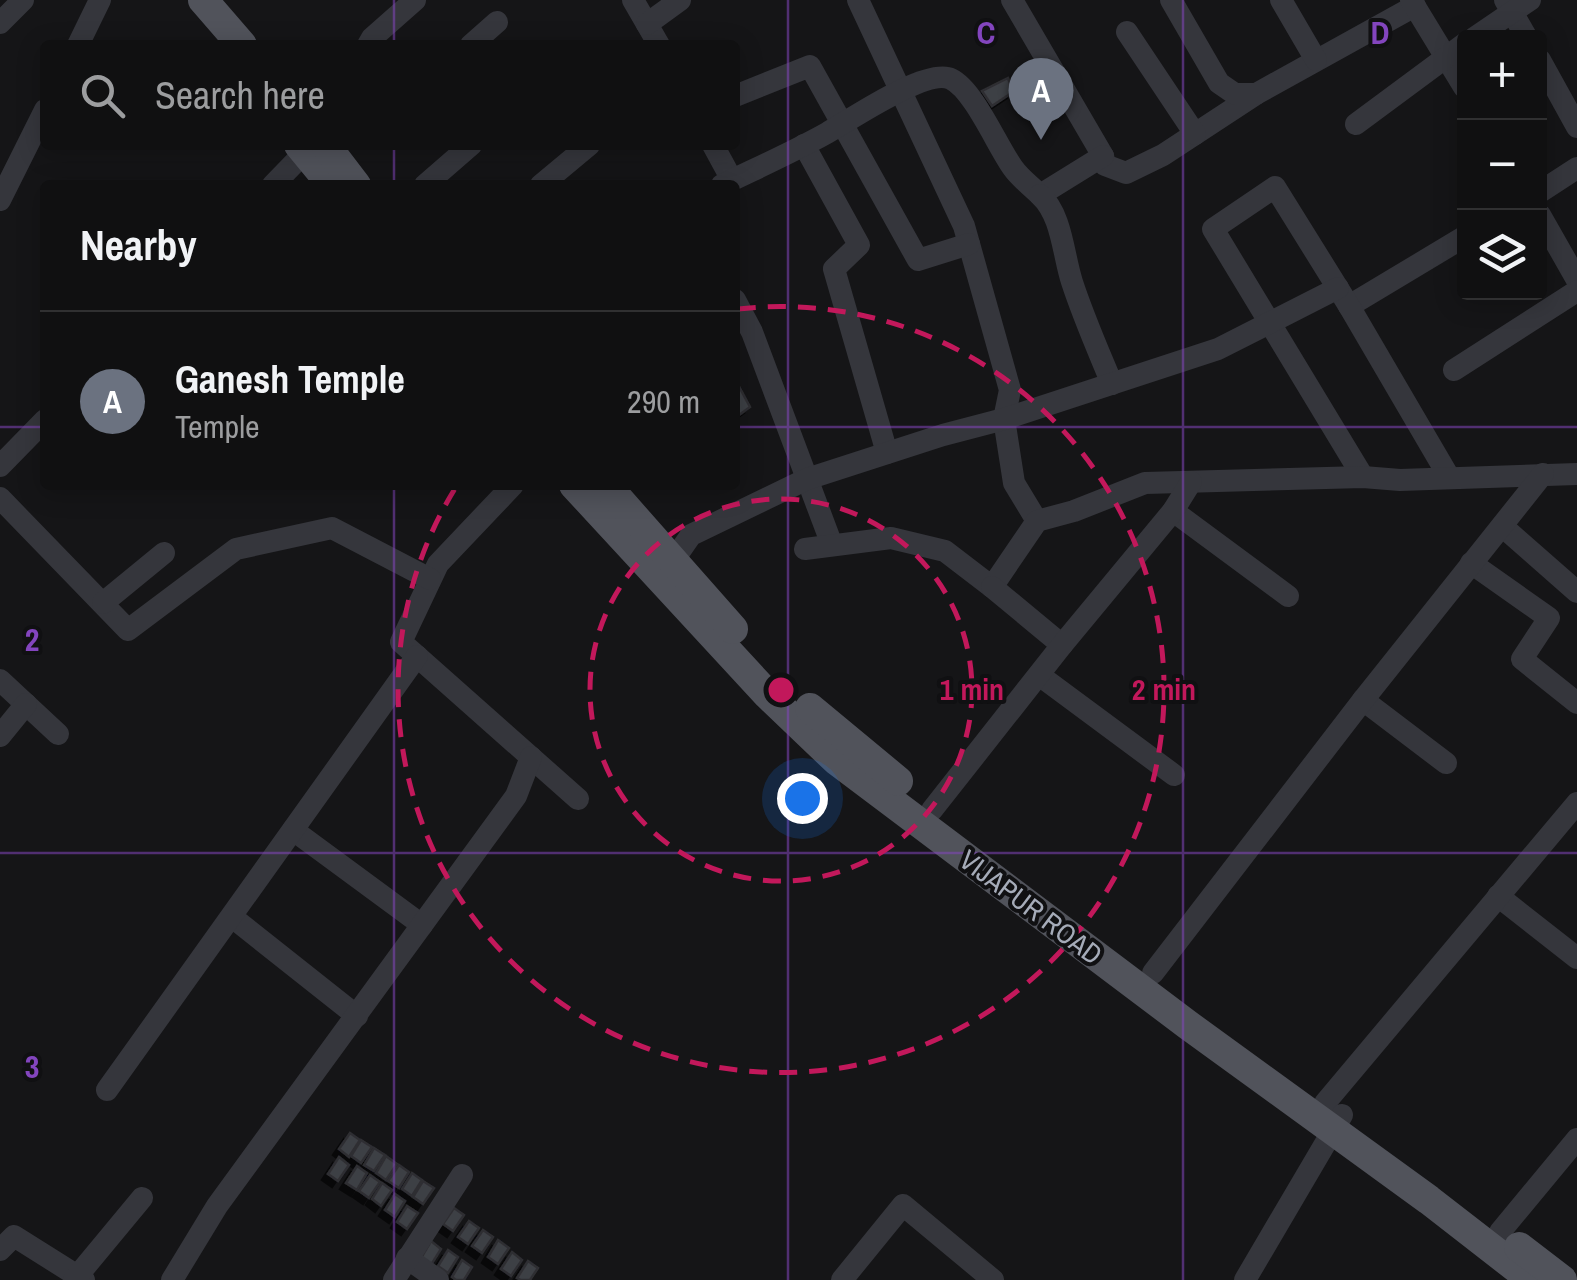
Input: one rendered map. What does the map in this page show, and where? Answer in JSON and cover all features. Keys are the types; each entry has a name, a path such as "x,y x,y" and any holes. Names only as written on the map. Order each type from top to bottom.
{"main road":[{"path":"178,0 212,40"},
{"path":"202,0 238,40"},
{"path":"313,150 329,180"},
{"path":"315,150 350,180"},
{"name":"VIJAPUR ROAD","path":"578,490 768,695 836,760 1188,1026 1333,1116 1562,1280"},
{"name":"VIJAPUR ROAD","path":"610,490 782,684 848,742 932,810 1273,1066 1429,1200 1532,1280"}],"street":[{"path":"0,24 23,0"},
{"path":"80,40 100,0"},
{"path":"371,40 415,0"},
{"path":"633,0 657,40"},
{"path":"647,24 680,0"},
{"path":"858,0 964,226 1010,390 1004,419 1014,483 1037,521"},
{"path":"1012,0 1105,165 1126,174 1413,3 1455,50 1356,124"},
{"path":"1172,0 1219,83 1235,94 1256,94"},
{"path":"1281,0 1316,60"},
{"path":"1484,30 1516,4 1524,30"},
{"path":"477,40 497,22"},
{"path":"1128,32 1195,134"},
{"path":"740,94 810,66 918,260 968,244"},
{"path":"1547,73 1577,127"},
{"path":"733,180 909,86 942,76 953,80 967,94 1014,170 1047,201 1054,214 1072,283 1112,384"},
{"path":"0,200 40,120"},
{"path":"804,144 859,245 834,270 887,454"},
{"path":"278,180 308,150"},
{"path":"431,180 464,150"},
{"path":"547,180 583,150"},
{"path":"715,150 726,180"},
{"path":"1040,195 1103,156"},
{"path":"1547,187 1577,168"},
{"path":"1363,477 1213,229 1274,187 1449,478"},
{"path":"1547,227 1577,280"},
{"path":"673,561 691,535 807,479 1218,350 1271,324 1343,297 1457,240"},
{"path":"1454,370 1577,291"},
{"path":"740,309 832,546"},
{"path":"0,466 40,425"},
{"path":"1153,973 1543,474"},
{"path":"992,586 1037,521 1145,483 1577,474"},
{"path":"932,810 1173,511 1190,482"},
{"path":"509,490 438,564 401,642 578,799"},
{"path":"0,498 128,630 236,549 332,528 430,579"},
{"path":"1173,511 1288,596"},
{"path":"1502,526 1577,592"},
{"path":"805,549 891,538 945,551 1062,644"},
{"path":"103,604 164,553"},
{"path":"1471,563 1549,618 1522,659 1577,703"},
{"path":"107,1090 417,656"},
{"path":"1039,675 1174,775"},
{"path":"0,680 58,734"},
{"path":"1364,700 1446,763"},
{"path":"0,736 26,704"},
{"path":"172,1280 218,1206 516,796 531,757"},
{"path":"1246,1280 1333,1116 1498,896 1577,803"},
{"path":"293,830 422,925"},
{"path":"1498,896 1577,958"},
{"path":"232,917 357,1015"},
{"path":"1500,1232 1577,1139"},
{"path":"394,1280 462,1175"},
{"path":"0,1250 14,1236 78,1279 142,1198"},
{"path":"842,1280 903,1205 993,1280"},
{"path":"408,1258 438,1280"}],"building":[{"path":"1008,78 1013,92 992,106 982,91"},
{"path":"740,388 750,407 740,414"},
{"path":"350,1133 360,1140 349,1157 339,1149"},
{"path":"361,1140 372,1147 361,1163 351,1156"},
{"path":"374,1148 385,1155 374,1171 364,1165"},
{"path":"386,1156 397,1164 386,1180 376,1173"},
{"path":"339,1157 349,1165 338,1181 328,1174"},
{"path":"399,1165 409,1172 399,1188 388,1181"},
{"path":"357,1166 367,1173 357,1190 346,1183"},
{"path":"412,1173 422,1180 412,1196 402,1189"},
{"path":"370,1175 380,1182 369,1198 359,1191"},
{"path":"423,1181 434,1188 423,1204 413,1197"},
{"path":"382,1183 392,1190 381,1206 372,1199"},
{"path":"395,1194 405,1201 395,1217 385,1210"},
{"path":"407,1206 418,1213 407,1229 397,1222"},
{"path":"454,1208 464,1215 453,1231 443,1224"},
{"path":"469,1221 479,1228 468,1244 458,1237"},
{"path":"483,1230 493,1237 482,1253 472,1246"},
{"path":"498,1240 509,1248 498,1264 488,1257"},
{"path":"431,1241 441,1249 431,1265 421,1258"},
{"path":"448,1250 458,1257 448,1273 438,1266"},
{"path":"512,1252 522,1260 511,1276 501,1269"},
{"path":"462,1260 472,1267 464,1280 456,1280 452,1277"},
{"path":"528,1261 538,1268 530,1280 517,1278"}],"place":[{"name":"Ganesh Temple","path":"1041,140"}]}
